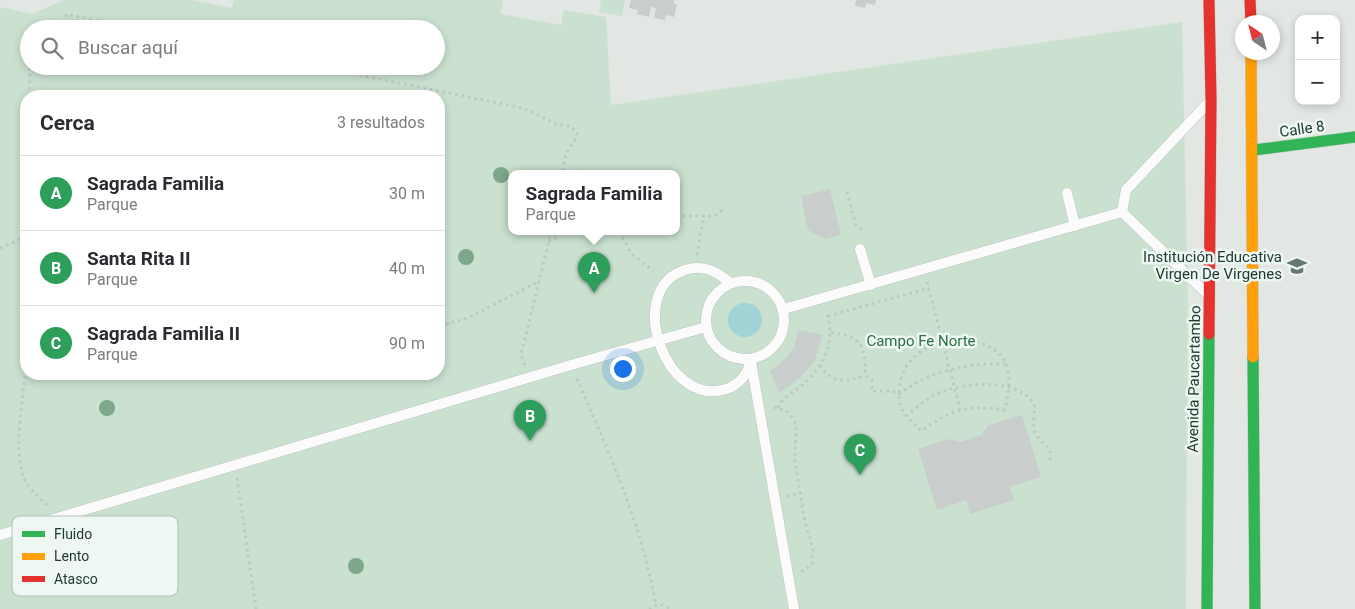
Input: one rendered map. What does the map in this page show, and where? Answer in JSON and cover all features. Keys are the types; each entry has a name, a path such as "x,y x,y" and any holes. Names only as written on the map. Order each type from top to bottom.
{"main road":[{"name":"Avenida Paucartambo","path":"1207,609 1212,100 1208,0"},
{"path":"1250,0 1251,15"},
{"path":"1252,60 1255,609"},
{"name":"Calle 8","path":"1254,150 1355,137"}],"lane":[{"path":"1122,212 1126,190 1212,100"},
{"path":"1067,193 1075,226"},
{"path":"784,310 1122,212"},
{"path":"1122,212 1210,297"},
{"path":"860,249 870,285"},
{"path":"730,283 720,274 706,268 692,268 678,272 666,281 658,293 654,306 659,340 674,372 691,388 704,392 718,392 732,387 742,379 750,368 750,359"},
{"path":"743,280 757,282 769,288 778,297 784,310 785,323 781,336 774,347 763,355 750,359 738,359 726,354 716,346 706,327 706,308 719,290 730,283 743,280"},
{"path":"66,516 529,377 706,327"},
{"path":"750,359 794,609"}],"path":[{"path":"65,20 67,14 95,20"},
{"path":"29,90 30,75"},
{"path":"360,75 434,90"},
{"path":"445,92 523,108 558,124 571,126 575,129 576,140 566,152 563,170"},
{"path":"847,192 856,225 863,231"},
{"path":"680,216 715,216 725,208"},
{"path":"697,254 704,216"},
{"path":"529,377 521,355 550,235"},
{"path":"549,242 559,235"},
{"path":"622,236 632,254 653,271"},
{"path":"0,248 20,240"},
{"path":"924,269 960,409"},
{"path":"445,325 468,318 539,282"},
{"path":"828,316 929,288"},
{"path":"778,408 781,400 806,382 820,365 831,333 828,316 821,299"},
{"path":"445,320 449,325"},
{"path":"831,333 847,334 856,338 863,349 865,376"},
{"path":"964,338 976,341 997,351 1007,364 1010,376 1010,388 1005,410 982,407 960,409 938,419 921,431 906,416 900,405 899,394 902,377 909,363 923,349 942,341 964,338"},
{"path":"899,394 921,380 950,369 978,364 1007,364"},
{"path":"571,365 616,468 651,574 656,605"},
{"path":"820,365 826,375 836,380 865,376 872,380 872,391 892,391 899,394"},
{"path":"25,380 19,450 23,477 28,485 57,516"},
{"path":"906,416 928,399 955,388 984,385 1010,388 1024,392 1034,404 1034,429 1038,437 1048,446 1051,452 1050,460"},
{"path":"758,400 788,412 796,424 795,461 804,518 813,549 812,564 789,582"},
{"path":"235,465 256,609"},
{"path":"649,609 656,605 664,604 673,609"}],"green space":[{"name":"Campo Fe Norte","path":"64,0 193,0 232,8 234,0 503,0 501,14 561,25 564,10 606,17 611,105 1182,22 1188,305 1186,609 0,609 0,7 32,14"},
{"path":"601,0 625,0 622,16 599,12"}],"water":[{"path":"745,303 757,308 762,320 757,332 745,337 733,332 728,320 733,308"}],"building":[{"path":"631,0 674,0 674,4 677,4 674,17 666,15 665,20 654,18 656,8 651,7 649,17 637,14 638,10 629,8"},
{"path":"856,0 876,0 875,5 866,3 865,8 855,6"},
{"path":"830,189 841,235 824,239 808,230 801,196"},
{"path":"799,330 823,335 814,362 800,378 779,393 770,371 783,361 793,349"},
{"path":"1022,415 1041,477 1010,487 1014,500 970,514 966,500 937,510 918,449 948,439 961,442 981,435 989,425"}],"traffic: fast":[{"path":"1254,150 1355,137"},
{"path":"1207,609 1209,334"},
{"path":"1253,357 1255,609"}],"traffic: slow":[{"path":"1251,60 1253,357"}],"traffic: jam":[{"path":"1209,0 1211,99 1209,334"},
{"path":"1250,0 1251,15"}],"place":[{"name":"Institución Educativa Virgen De Virgenes","path":"1297,266"},
{"name":"Sagrada Familia","path":"594,293"},
{"name":"Santa Rita II","path":"530,441"},
{"name":"Sagrada Familia II","path":"860,475"}]}
